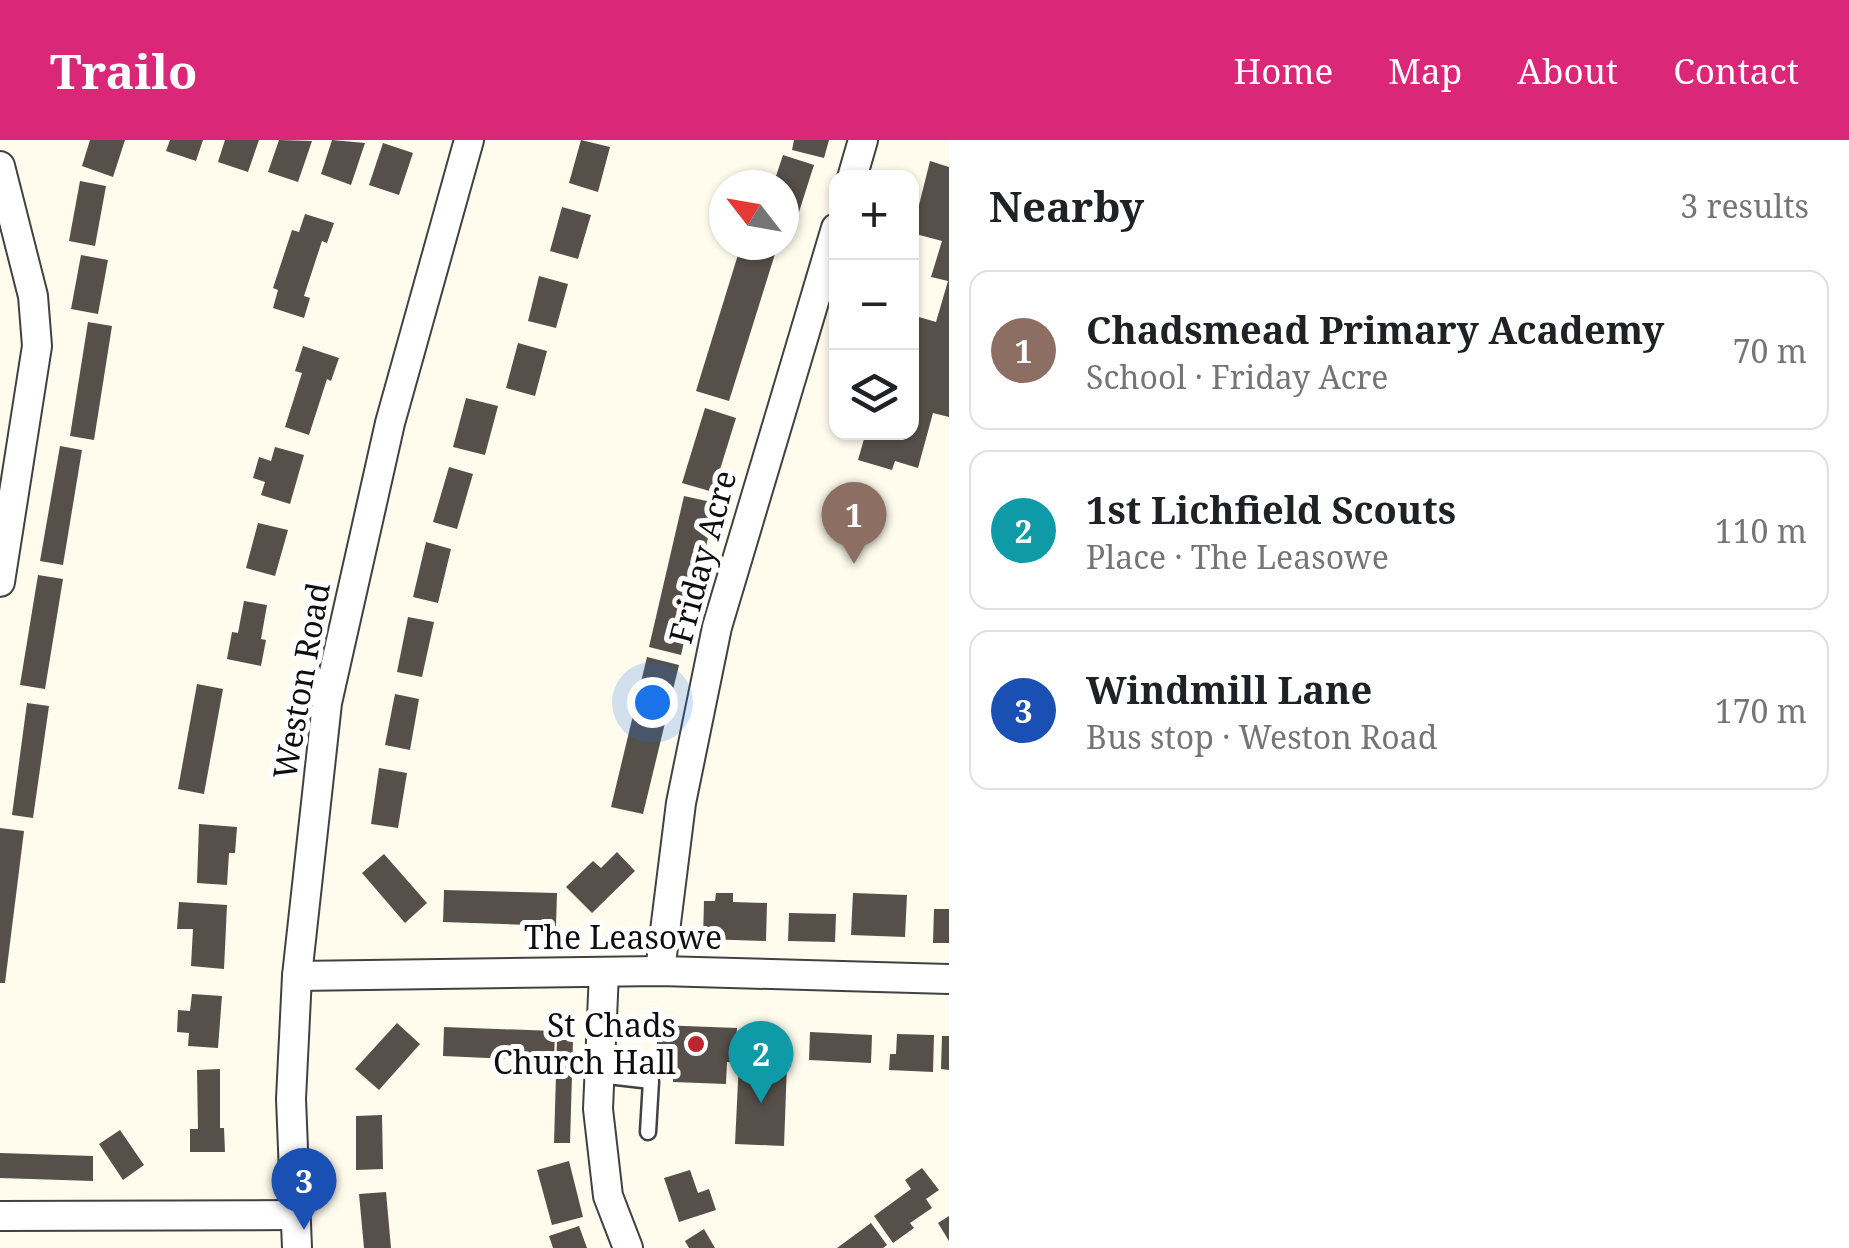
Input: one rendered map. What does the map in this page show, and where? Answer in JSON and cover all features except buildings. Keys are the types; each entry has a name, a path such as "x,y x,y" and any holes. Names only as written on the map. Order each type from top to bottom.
{"street":[{"name":"Weston Road","path":"297,1248 292,1099 297,976 327,704 390,423 469,140"},
{"path":"854,170 863,140"},
{"path":"0,166 33,296 37,346 1,573"},
{"name":"Friday Acre","path":"660,971 681,803 717,628 829,252"},
{"name":"The Leasowe","path":"297,976 660,971 949,979"},
{"path":"604,972 598,1110 608,1196 628,1248"},
{"path":"0,1216 294,1215"}],"lane":[{"path":"600,1075 651,1081 648,1132"}],"place":[{"name":"Chadsmead Primary Academy","path":"854,564"},
{"name":"St Chads Church Hall","path":"696,1044"},
{"name":"1st Lichfield Scouts","path":"761,1103"},
{"name":"Windmill Lane","path":"304,1230"}]}
